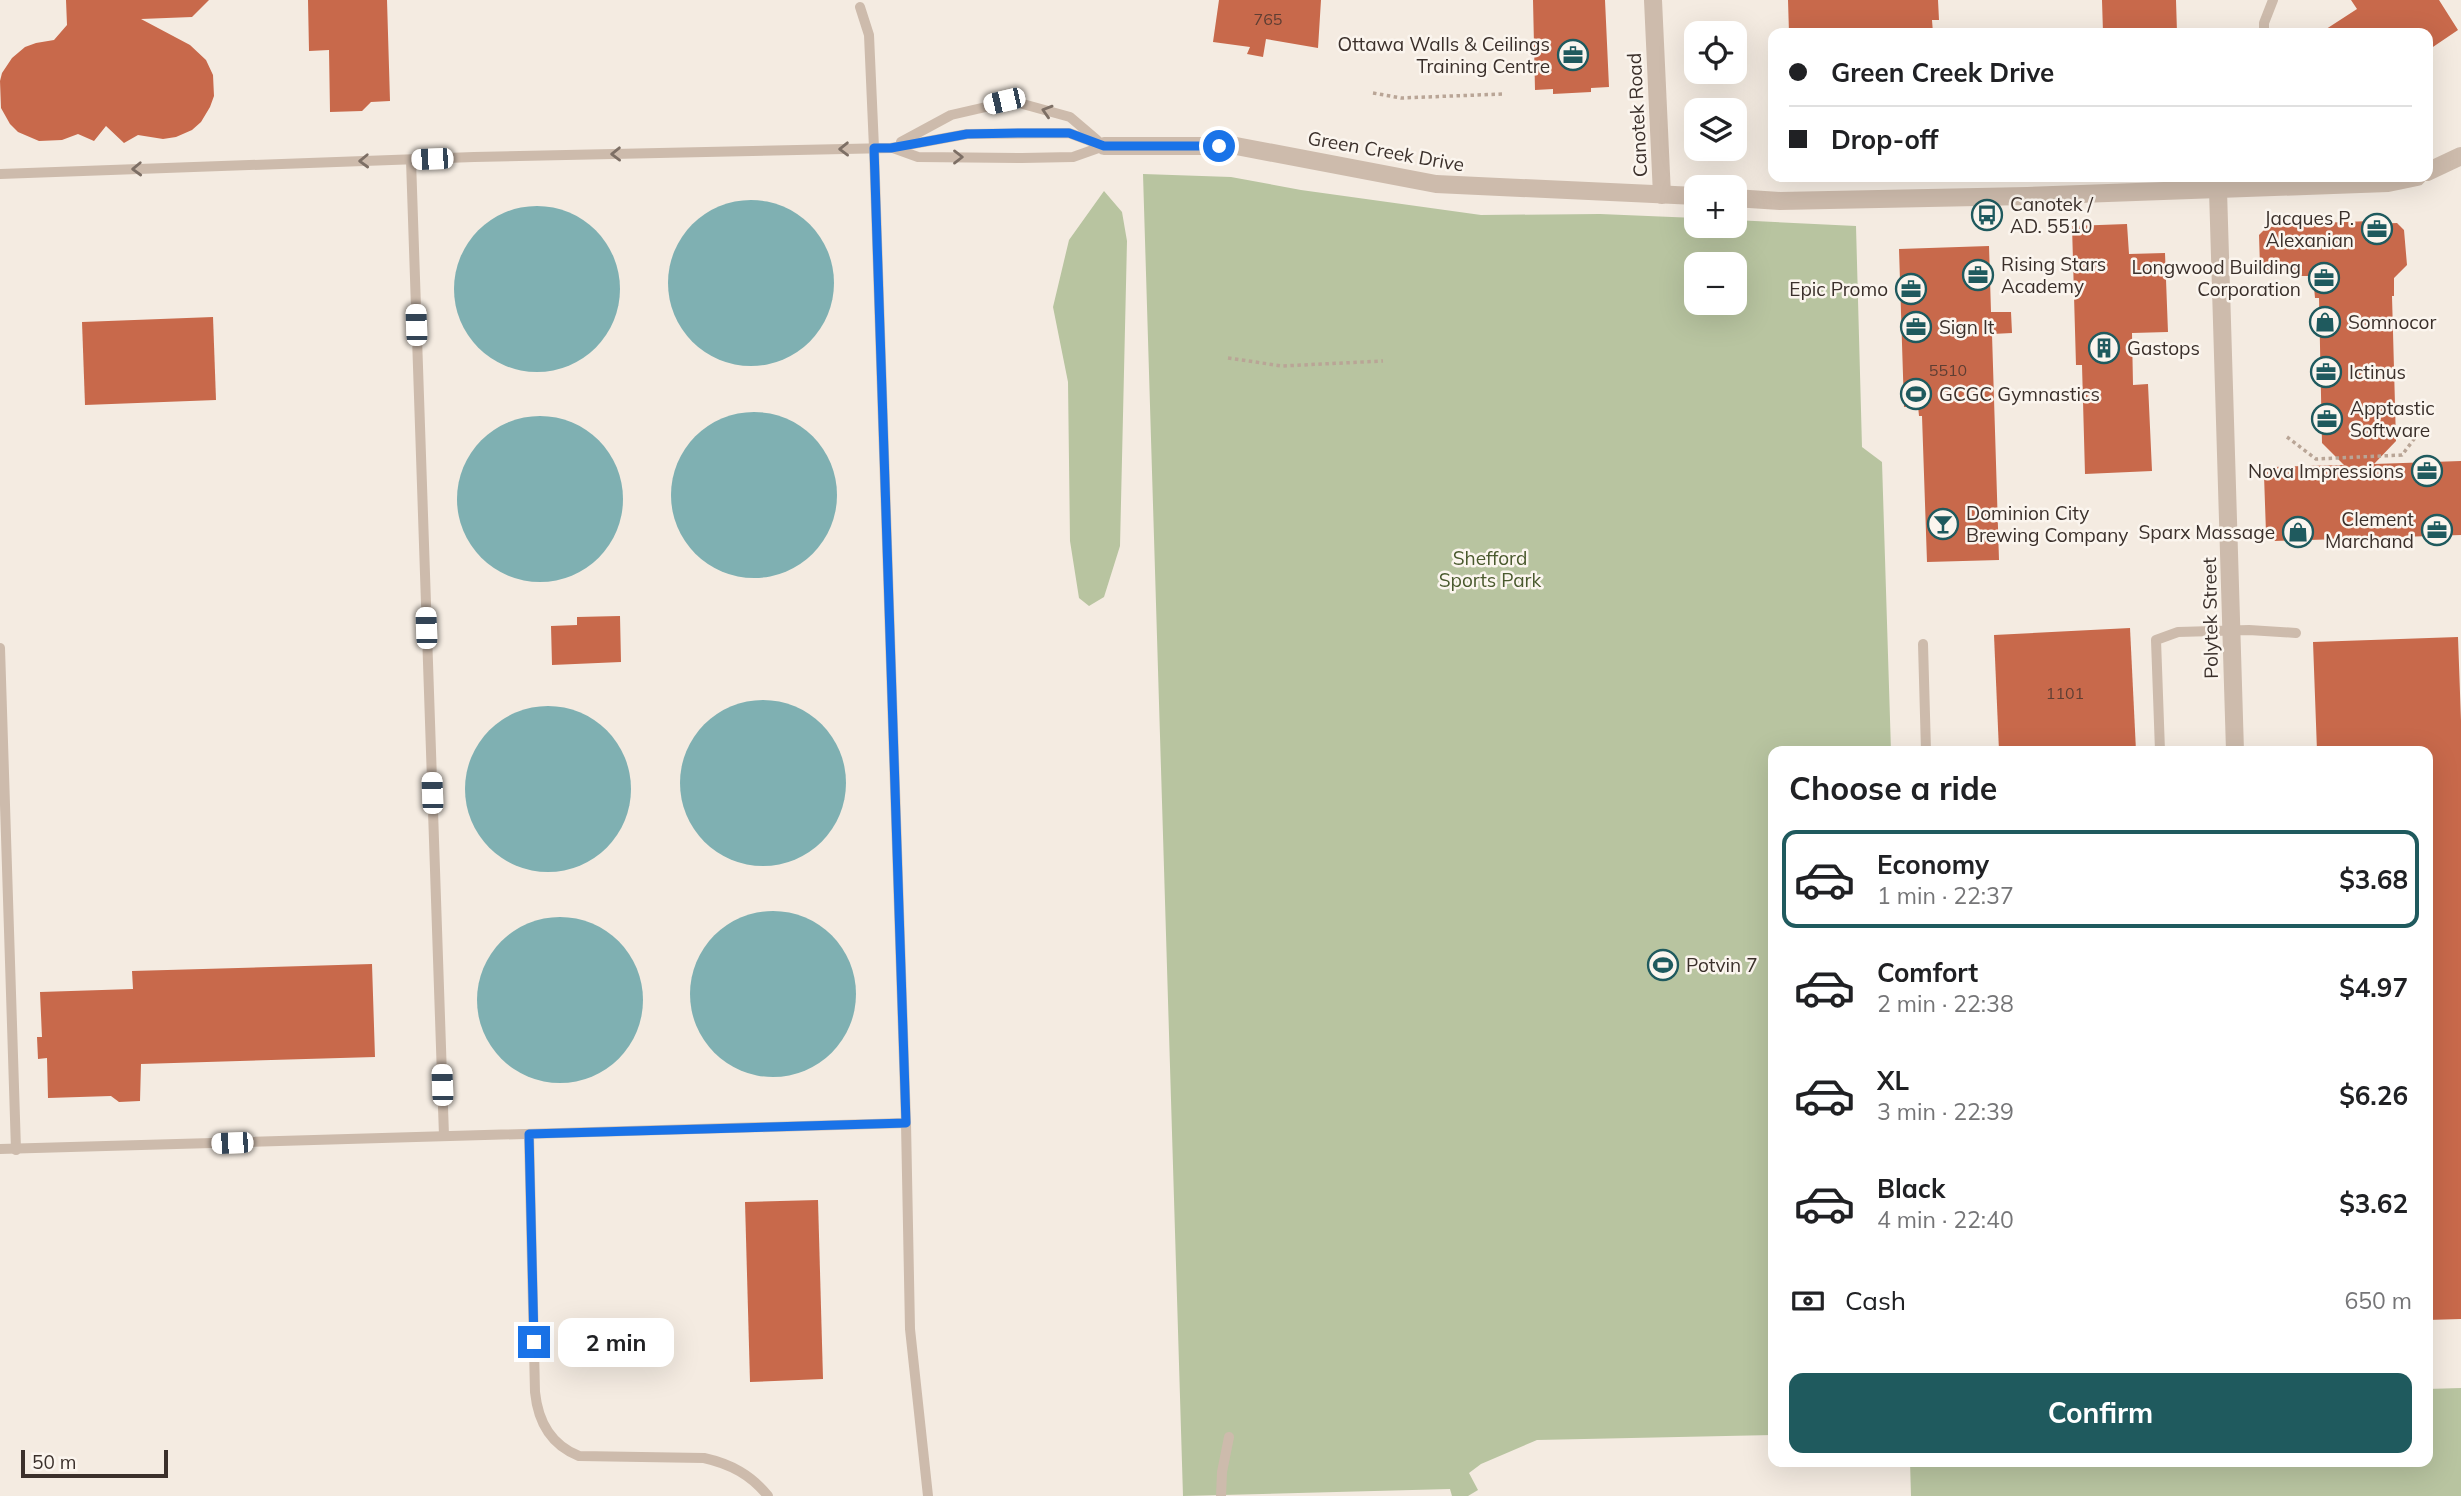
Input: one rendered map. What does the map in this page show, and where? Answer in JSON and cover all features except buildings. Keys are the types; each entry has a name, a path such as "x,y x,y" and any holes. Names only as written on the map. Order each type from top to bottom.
{"street":[{"name":"Canotek Road","path":"1653,0 1662,194 1684,195"},
{"name":"Green Creek Drive","path":"1104,146 1236,146 1436,184 1662,194"},
{"path":"2433,169 2461,156"},
{"path":"1747,199 1780,201 2218,190 2263,182"},
{"path":"2328,182 2393,182"},
{"name":"Polytek Street","path":"2218,190 2235,746"}],"lane":[{"path":"2264,28 2273,0"},
{"path":"860,7 869,34 874,148 906,1123 910,1329 928,1496"},
{"path":"891,148 951,115 1012,101 1070,117 1104,146"},
{"path":"0,174 891,148 967,134 1069,133 1104,146"},
{"path":"891,148 918,157 1022,158 1073,156 1104,146"},
{"path":"411,160 444,1136"},
{"path":"2160,746 2156,640 2178,632 2249,630 2296,633"},
{"path":"1923,644 1926,746"},
{"path":"0,648 16,1150"},
{"path":"0,1149 906,1123"},
{"path":"529,1134 537,1408 553,1440 579,1456 704,1458 717,1461 739,1470 757,1483 768,1496"},
{"path":"1221,1496 1222,1472 1229,1437"}],"path":[{"path":"1373,93 1401,98 1503,94"},
{"path":"1228,358 1282,366 1383,361"},
{"path":"2287,437 2316,459 2402,455 2424,426"}],"green space":[{"name":"Shefford Sports Park","path":"1143,174 1231,177 1301,190 1481,215 1600,214 1684,218 1684,238 1747,238 1747,221 1856,226 1862,447 1882,462 1891,746 1768,746 1768,1435 1537,1440 1481,1464 1469,1473 1478,1490 1468,1496 1452,1496 1450,1489 1183,1496"},
{"path":"1104,191 1122,212 1127,241 1120,546 1104,597 1089,606 1079,598 1070,541 1068,382 1053,307 1069,240"},
{"path":"2461,1388 2461,1496 1911,1496 1910,1467 2433,1467 2433,1389"}],"water":[{"path":"751,200 783,207 797,214 809,225 820,237 827,251 834,283 827,315 820,329 809,341 797,352 783,359 751,366 719,359 705,352 693,341 682,329 675,315 668,283 675,251 682,237 693,225 705,214 719,207"},
{"path":"537,206 569,213 583,220 595,231 606,243 613,257 620,289 613,321 606,335 595,347 583,358 569,365 537,372 505,365 491,358 479,347 468,335 461,321 454,289 461,257 468,243 479,231 491,220 505,213"},
{"path":"754,412 786,419 813,436 830,463 837,495 830,527 813,554 786,571 754,578 722,571 695,554 678,527 671,495 678,463 695,436 722,419"},
{"path":"540,416 572,423 586,430 598,441 609,453 616,467 623,499 616,531 609,545 598,557 586,568 572,575 540,582 508,575 494,568 482,557 471,545 464,531 457,499 464,467 471,453 482,441 494,430 508,423"},
{"path":"763,700 795,707 809,714 821,725 832,737 839,751 846,783 839,815 832,829 821,841 809,852 795,859 763,866 731,859 717,852 705,841 694,829 687,815 680,783 687,751 694,737 705,725 717,714 731,707"},
{"path":"548,706 580,713 594,720 606,731 617,743 624,757 631,789 624,821 617,835 606,847 594,858 580,865 548,872 516,865 502,858 490,847 479,835 472,821 465,789 472,757 479,743 490,731 502,720 516,713"},
{"path":"773,911 805,918 819,925 831,936 842,948 849,962 856,994 849,1026 842,1040 831,1052 819,1063 805,1070 773,1077 741,1070 727,1063 715,1052 704,1040 697,1026 690,994 697,962 704,948 715,936 727,925 741,918"},
{"path":"560,917 592,924 606,931 618,942 629,954 636,968 643,1000 636,1032 629,1046 618,1058 606,1069 592,1076 560,1083 528,1076 514,1069 502,1058 491,1046 484,1032 477,1000 484,968 491,954 502,942 514,931 528,924"}],"place":[{"name":"Ottawa Walls & Ceilings Training Centre","path":"1573,55"},
{"name":"Canotek / AD. 5510","path":"1987,215"},
{"name":"Jacques P. Alexanian","path":"2377,229"},
{"name":"Rising Stars Academy","path":"1978,275"},
{"name":"Longwood Building Corporation","path":"2324,278"},
{"name":"Epic Promo","path":"1911,289"},
{"name":"Somnocor","path":"2325,322"},
{"name":"Sign It","path":"1916,327"},
{"name":"Gastops","path":"2104,348"},
{"name":"Ictinus","path":"2326,372"},
{"name":"GCGC Gymnastics","path":"1916,394"},
{"name":"Apptastic Software","path":"2327,419"},
{"name":"Nova Impressions","path":"2427,471"},
{"name":"Dominion City Brewing Company","path":"1943,524"},
{"name":"Clement Marchand","path":"2437,530"},
{"name":"Sparx Massage","path":"2298,532"},
{"name":"Potvin 7","path":"1663,965"}],"route":[{"path":"534,1342 529,1134 906,1123 874,148 891,148 967,134 1021,133 1076,134 1104,146 1219,146"}]}
